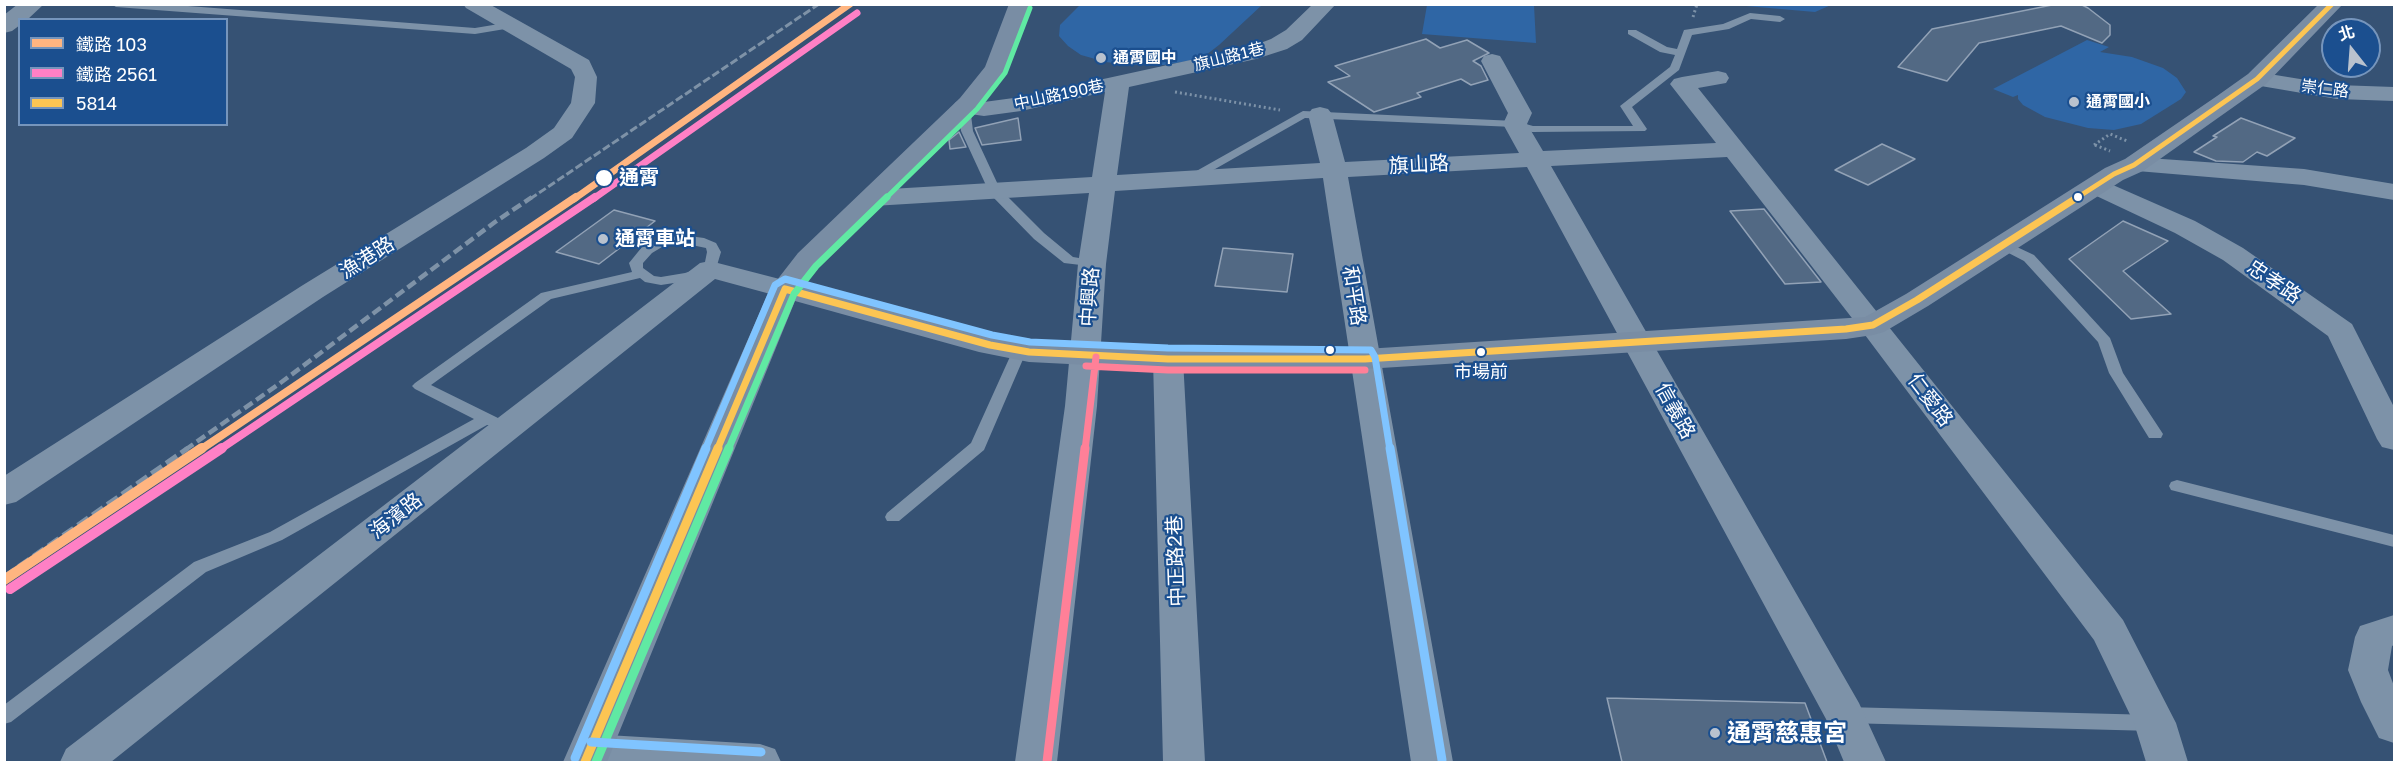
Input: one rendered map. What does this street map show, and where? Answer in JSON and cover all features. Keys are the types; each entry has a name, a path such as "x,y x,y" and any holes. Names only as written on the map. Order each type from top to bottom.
{"highway":[{"path":"6,16 33,4"}],"main road":[{"path":"588,757 785,289 808,259 964,107 996,68 1020,4"},
{"path":"785,289 990,345 1086,356 1168,360 1365,358 1636,343 1846,329 1873,325 2134,165 2257,79 2332,4"}],"street":[{"path":"6,16 21,4"},
{"name":"漁港路","path":"4,493 313,291 535,153 563,133 583,103 586,89 581,65 473,4"},
{"name":"旗山路1巷","path":"1118,82 1228,59 1279,44 1294,35 1326,4"},
{"name":"信義路","path":"1492,62 1520,113 1515,124 1845,715 1865,762"},
{"name":"仁愛路","path":"1718,78 1682,84 1873,325 2109,631 2154,723 2167,762"},
{"name":"崇仁路","path":"2257,79 2337,92 2394,94"},
{"name":"中山路190巷","path":"964,107 984,109 1021,104 1118,82"},
{"name":"中興路","path":"1036,762 1086,356 1092,264 1118,82"},
{"name":"和平路","path":"1312,114 1334,170 1432,762"},
{"name":"旗山路","path":"873,198 1190,178 1735,149"},
{"path":"2134,165 2304,177 2394,192"},
{"name":"忠孝路","path":"2097,186 2185,227 2233,254 2341,331 2394,439"},
{"path":"710,269 785,289"},
{"name":"海濱路","path":"81,762 497,424 710,269"},
{"name":"中正路2巷","path":"1168,360 1184,762"},
{"path":"2394,630 2374,637 2368,670 2394,726"},
{"path":"588,757 760,762"}],"lane":[{"path":"116,4 475,31 511,25"},
{"path":"1190,178 1312,114 1515,124 1532,129 1641,129 1626,106 1675,68 1688,32 1715,30 1750,16 1780,19"},
{"path":"1632,32 1664,50 1679,52"},
{"path":"964,107 967,131 974,152 994,191 1039,236 1069,260 1092,264"},
{"path":"497,424 420,386 546,296 640,274 650,279 674,280 710,269 714,252 711,246 704,242 682,239 658,244 647,250 636,263 640,274"},
{"path":"2002,244 2029,258 2105,341 2116,373 2155,434"},
{"path":"893,517 978,446 1020,350"},
{"path":"4,716 200,567 276,536 497,424"},
{"path":"2177,486 2394,541"},
{"path":"1845,715 2154,723"}],"path":[{"path":"1118,82 1312,114"},
{"path":"2094,145 2110,134"}],"shaded area":[{"path":"1080,5 1262,5 1206,55 1164,65 1129,65 1081,55 1059,36 1060,25"},
{"path":"1427,5 1534,5 1536,43 1422,34"},
{"path":"1831,5 1815,12 1746,6"},
{"path":"2087,40 2109,47 2100,52 2132,57 2163,68 2177,78 2186,92 2181,99 2141,124 2114,130 2088,128 2045,117 2023,105 2018,95 2013,97 1993,89"}],"building":[{"path":"2057,4 2080,4 2088,8 2110,25 2110,35 2102,43 2061,26 1979,43 1947,81 1898,67 1932,29"},
{"path":"1426,39 1440,48 1467,40 1489,53 1473,61 1481,66 1488,80 1471,85 1461,79 1417,93 1421,97 1374,112 1328,82 1350,76 1335,66"},
{"path":"1018,118 1021,140 982,145 975,128"},
{"path":"2241,118 2295,138 2267,156 2257,152 2243,162 2216,161 2194,152 2217,137 2213,136"},
{"path":"959,132 966,147 950,149 949,140"},
{"path":"1882,144 1915,159 1868,185 1835,170"},
{"path":"1764,209 1821,282 1785,284 1730,211"},
{"name":"通霄車站","path":"614,210 655,221 599,264 556,252"},
{"path":"2123,221 2168,241 2123,271 2171,314 2131,319 2069,259"},
{"path":"1223,248 1293,254 1287,292 1215,286"},
{"name":"通霄慈惠宮","path":"1607,698 1805,703 1827,762 1622,762"}],"railway":[{"path":"530,199 819,4"},
{"path":"185,450 279,384 495,222 532,197"},
{"path":"4,577 188,448"}],"rail line":[{"name":"103","path":"4,580 528,231 850,4"},
{"name":"2561","path":"10,589 534,240 857,13"}],"transit line":[{"name":"5814","path":"785,289 990,345 1029,352 1168,359 1365,359 1846,329 1873,325 1917,300 2114,174 2134,165 2226,101 2257,79 2332,4"},
{"path":"596,762 794,294 816,266 977,109 1005,73 1030,8"},
{"path":"575,758 775,285 785,279 992,335 1030,342 1168,348 1371,350 1375,357 1442,760"},
{"name":"5814","path":"585,762 785,289"},
{"path":"1047,762 1096,357"},
{"path":"1086,366 1168,370 1365,370"},
{"path":"591,742 761,752"}],"place":[{"name":"通霄國中","path":"1101,58"},
{"name":"通霄國小","path":"2074,102"},
{"name":"通霄","path":"604,178"},
{"name":"通霄車站","path":"603,239"},
{"name":"市場前","path":"1481,352"},
{"name":"通霄慈惠宮","path":"1715,733"}]}
